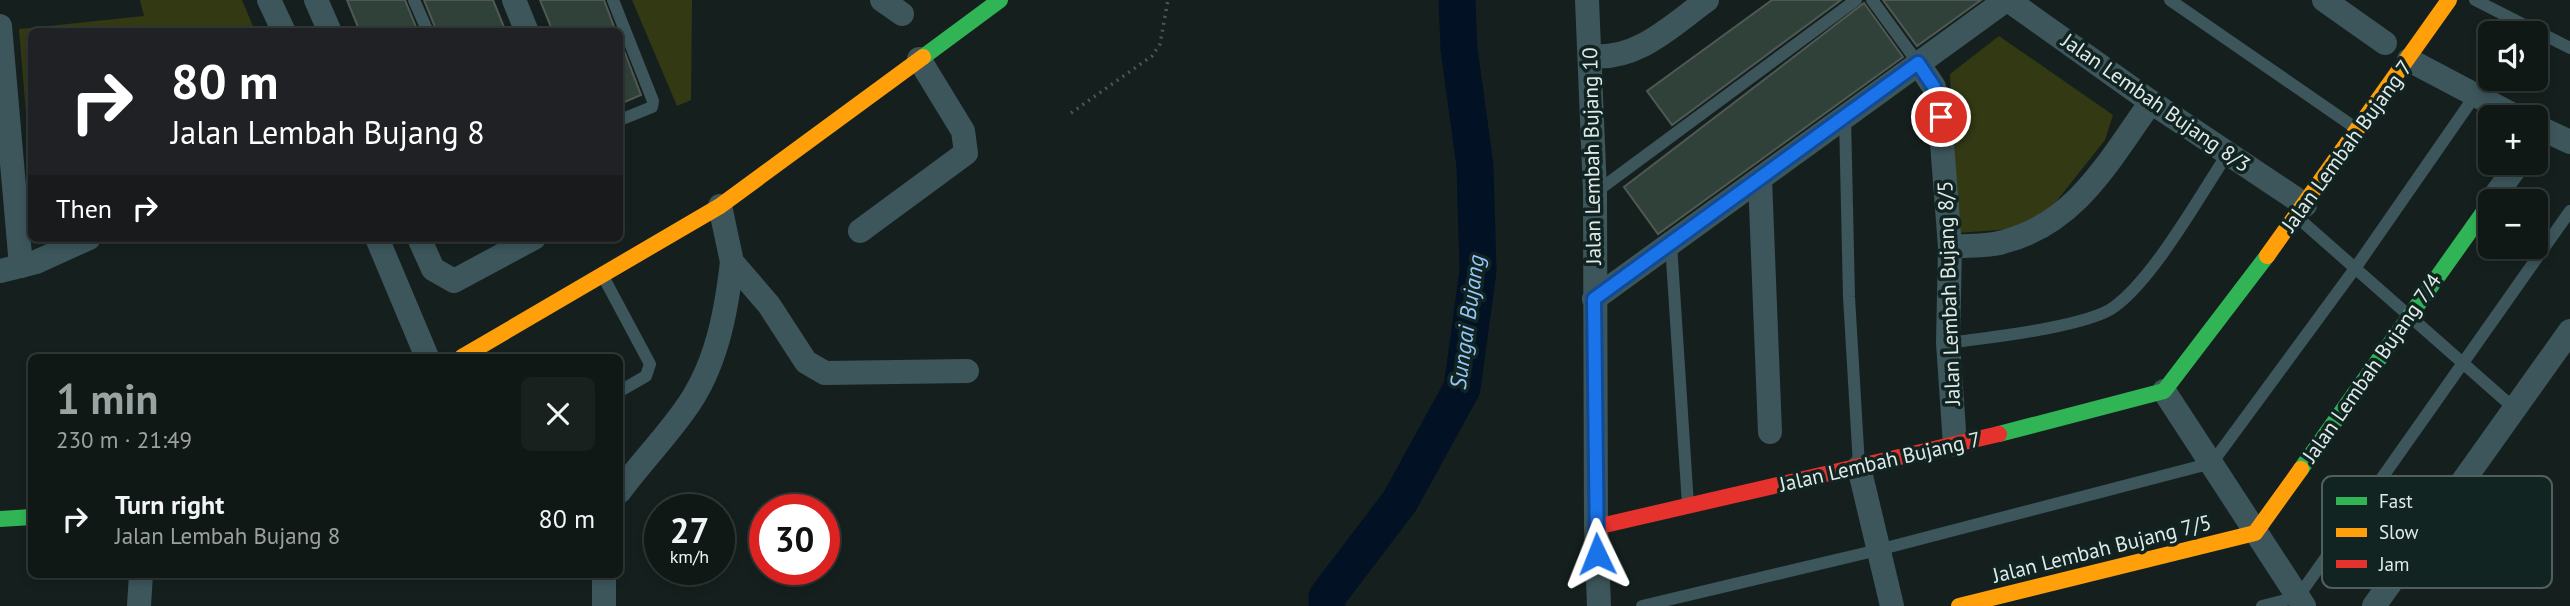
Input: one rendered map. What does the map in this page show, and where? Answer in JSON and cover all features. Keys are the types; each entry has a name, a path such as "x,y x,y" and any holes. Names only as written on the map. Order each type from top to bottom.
{"street":[{"path":"269,0 282,28"},
{"path":"316,0 328,28"},
{"path":"514,0 525,28"},
{"path":"486,351 720,206 1000,0"},
{"name":"Jalan Lembah Bujang 10","path":"1587,0 1595,192 1595,527 1599,606"},
{"path":"1590,56 1605,58 1640,48 1707,0"},
{"path":"1594,299 2007,0"},
{"name":"Jalan Lembah Bujang 8/3","path":"2007,0 2228,153 2301,211"},
{"path":"2324,0 2385,43"},
{"name":"Jalan Lembah Bujang 7","path":"1595,527 1955,445 2164,391 2301,211 2449,0"},
{"path":"0,26 11,269 79,242"},
{"path":"860,231 965,153 963,131 919,59"},
{"path":"2409,60 2491,105"},
{"name":"Jalan Lembah Bujang 8/5","path":"1918,63 1938,99 1950,247 1948,343 1955,445"},
{"path":"1950,247 2001,243 2042,229 2066,213 2151,102"},
{"path":"2548,135 2570,142"},
{"path":"1760,179 1770,432"},
{"path":"623,487 686,409 703,379 728,301 732,262 720,206"},
{"name":"Jalan Lembah Bujang 7/4","path":"2255,533 2478,220"},
{"path":"379,242 426,354"},
{"path":"421,242 433,269 454,281 522,242"},
{"path":"732,262 769,305 806,362 817,371 967,372"},
{"path":"2467,476 2570,331"},
{"path":"2164,391 2301,601"},
{"path":"1859,467 1892,606"},
{"path":"0,519 28,517"},
{"name":"Jalan Lembah Bujang 7/5","path":"1959,606 2019,599 2255,533"},
{"path":"139,606 141,578"},
{"path":"604,578 604,606"},
{"path":"2376,605 2388,588"}],"lane":[{"path":"414,0 426,28"},
{"path":"613,0 653,101 652,107 623,119"},
{"path":"1595,192 1856,0"},
{"path":"1872,0 1918,63"},
{"path":"2170,0 2359,130"},
{"path":"2475,0 2570,47"},
{"path":"1642,606 1878,550 2212,463 2356,267 2474,97"},
{"path":"1846,117 1849,297 1859,467"},
{"path":"1948,343 2032,331 2113,309 2143,280 2228,153"},
{"path":"2301,211 2356,267 2515,409"},
{"path":"2385,476 2462,362 2570,211"},
{"path":"1671,244 1688,506"},
{"path":"603,277 650,364 646,376 623,389"},
{"path":"2262,606 2301,601 2322,570"}],"path":[{"path":"1071,114 1152,56 1160,44 1168,0"}],"green space":[{"path":"140,0 242,0 254,28 29,28 144,16"},
{"path":"632,0 692,0 691,100 677,106"},
{"path":"28,28 28,138 19,29"},
{"path":"1999,36 2113,115 2105,140 2036,227 1957,233 1950,74"}],"building":[{"path":"347,0 405,0 416,28 358,28"},
{"path":"424,0 493,0 504,28 435,28"},
{"path":"540,0 604,0 614,28 551,28"},
{"path":"1772,0 1841,0 1672,125 1647,91"},
{"path":"1883,0 1981,0 1917,46"},
{"path":"1864,3 1903,57 1658,234 1624,187"},
{"path":"623,48 641,95 623,103"}],"waterway":[{"name":"Sungai Bujang","path":"1327,606 1327,597 1400,501 1462,388 1478,271 1475,166 1459,49 1457,0"}],"traffic: fast":[{"path":"923,57 1000,0"},
{"path":"2301,469 2478,220"},
{"path":"1999,434 2164,391 2267,256"},
{"path":"0,519 28,517"}],"traffic: slow":[{"path":"2267,256 2449,0"},
{"path":"467,354 720,206 923,57"},
{"path":"1959,606 2255,533 2301,469"}],"traffic: jam":[{"path":"1596,527 1999,434"}],"route":[{"path":"1597,554 1594,299 1918,63 1934,87 1941,117"}]}
